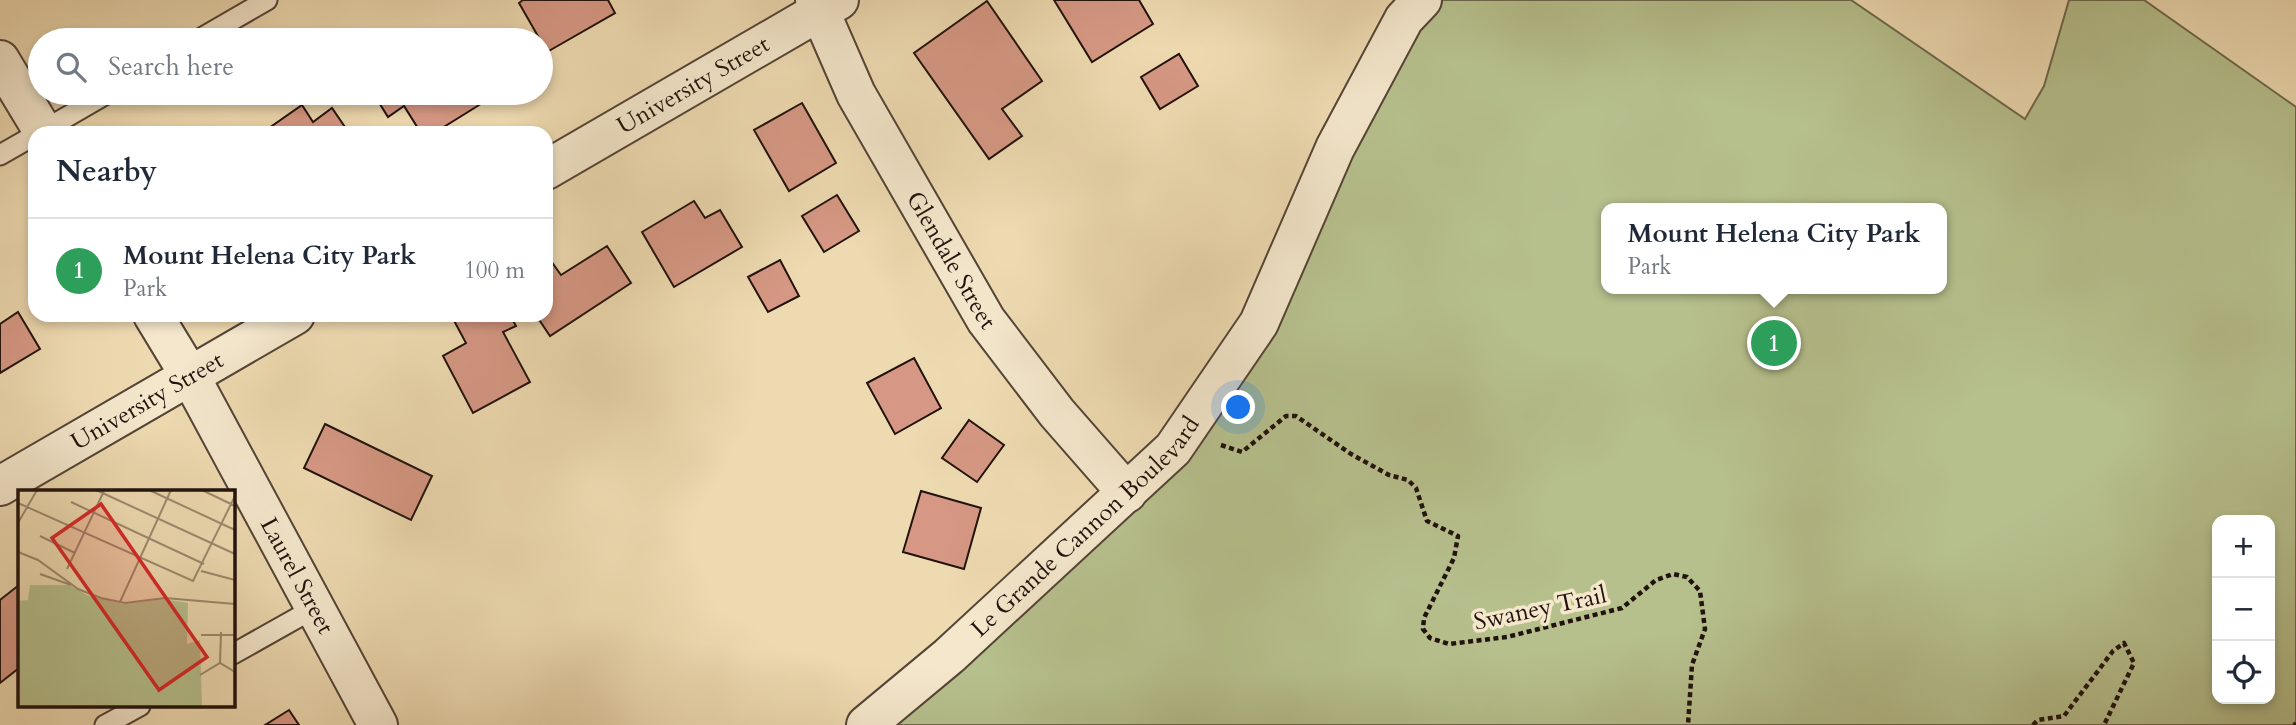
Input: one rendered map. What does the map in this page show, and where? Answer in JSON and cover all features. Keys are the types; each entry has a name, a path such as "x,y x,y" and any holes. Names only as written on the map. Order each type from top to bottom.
{"street":[{"name":"Le Grande Cannon Boulevard","path":"866,725 949,656 1173,449 1259,323 1335,148 1404,19 1422,0"},
{"name":"University Street","path":"553,166 825,4"},
{"name":"Glendale Street","path":"825,4 856,94 986,320 1057,413 1127,493"},
{"path":"0,60 36,126"},
{"name":"Laurel Street","path":"157,322 190,376 313,609 379,725"},
{"name":"University Street","path":"0,486 283,322"}],"lane":[{"path":"219,28 267,0"},
{"path":"52,126 88,105"},
{"path":"0,155 28,140"},
{"path":"234,653 313,609"},
{"path":"105,725 136,708"}],"path":[{"name":"Swaney Trail","path":"1193,422 1213,442 1242,452 1286,416 1296,416 1351,454 1389,475 1408,480 1416,488 1427,521 1458,536 1454,558 1424,618 1423,629 1430,638 1449,644 1507,637 1622,608 1656,579 1673,574 1687,577 1700,591 1705,629 1692,665 1688,725"},
{"path":"2033,725 2038,720 2064,716 2113,651 2124,643 2134,663 2104,725"}],"green space":[{"path":"1443,0 1851,0 2025,119 2044,86 2069,0 2144,0 2296,107 2296,725 886,725 1163,481 1409,35"}],"building":[{"path":"523,0 608,0 615,13 553,49 553,28 533,28 519,3"},
{"path":"1054,0 1139,0 1153,24 1092,62"},
{"path":"987,1 1042,81 1002,109 1022,136 989,159 914,53"},
{"path":"1179,54 1198,86 1160,109 1141,77"},
{"path":"802,103 836,163 789,191 754,130"},
{"path":"302,105 313,122 332,108 344,126 272,126"},
{"path":"380,105 479,105 445,126 417,126 404,106 388,117"},
{"path":"837,195 859,231 824,252 802,216"},
{"path":"694,201 705,218 720,210 742,247 674,287 642,232"},
{"path":"607,246 631,283 550,336 541,322 553,322 553,264 561,275"},
{"path":"780,260 799,296 768,312 748,277"},
{"path":"18,312 40,349 0,373 0,324"},
{"path":"455,322 514,322 516,326 503,332 530,382 473,413 443,356 466,343"},
{"path":"914,358 941,408 895,434 867,383"},
{"path":"969,420 1004,445 977,482 942,458"},
{"path":"325,424 432,476 411,520 304,468"},
{"path":"921,491 981,508 964,569 903,552"},
{"path":"18,586 18,669 0,683 0,600"},
{"path":"289,710 299,725 265,725"}],"place":[{"name":"Mount Helena City Park","path":"1774,343"}]}
